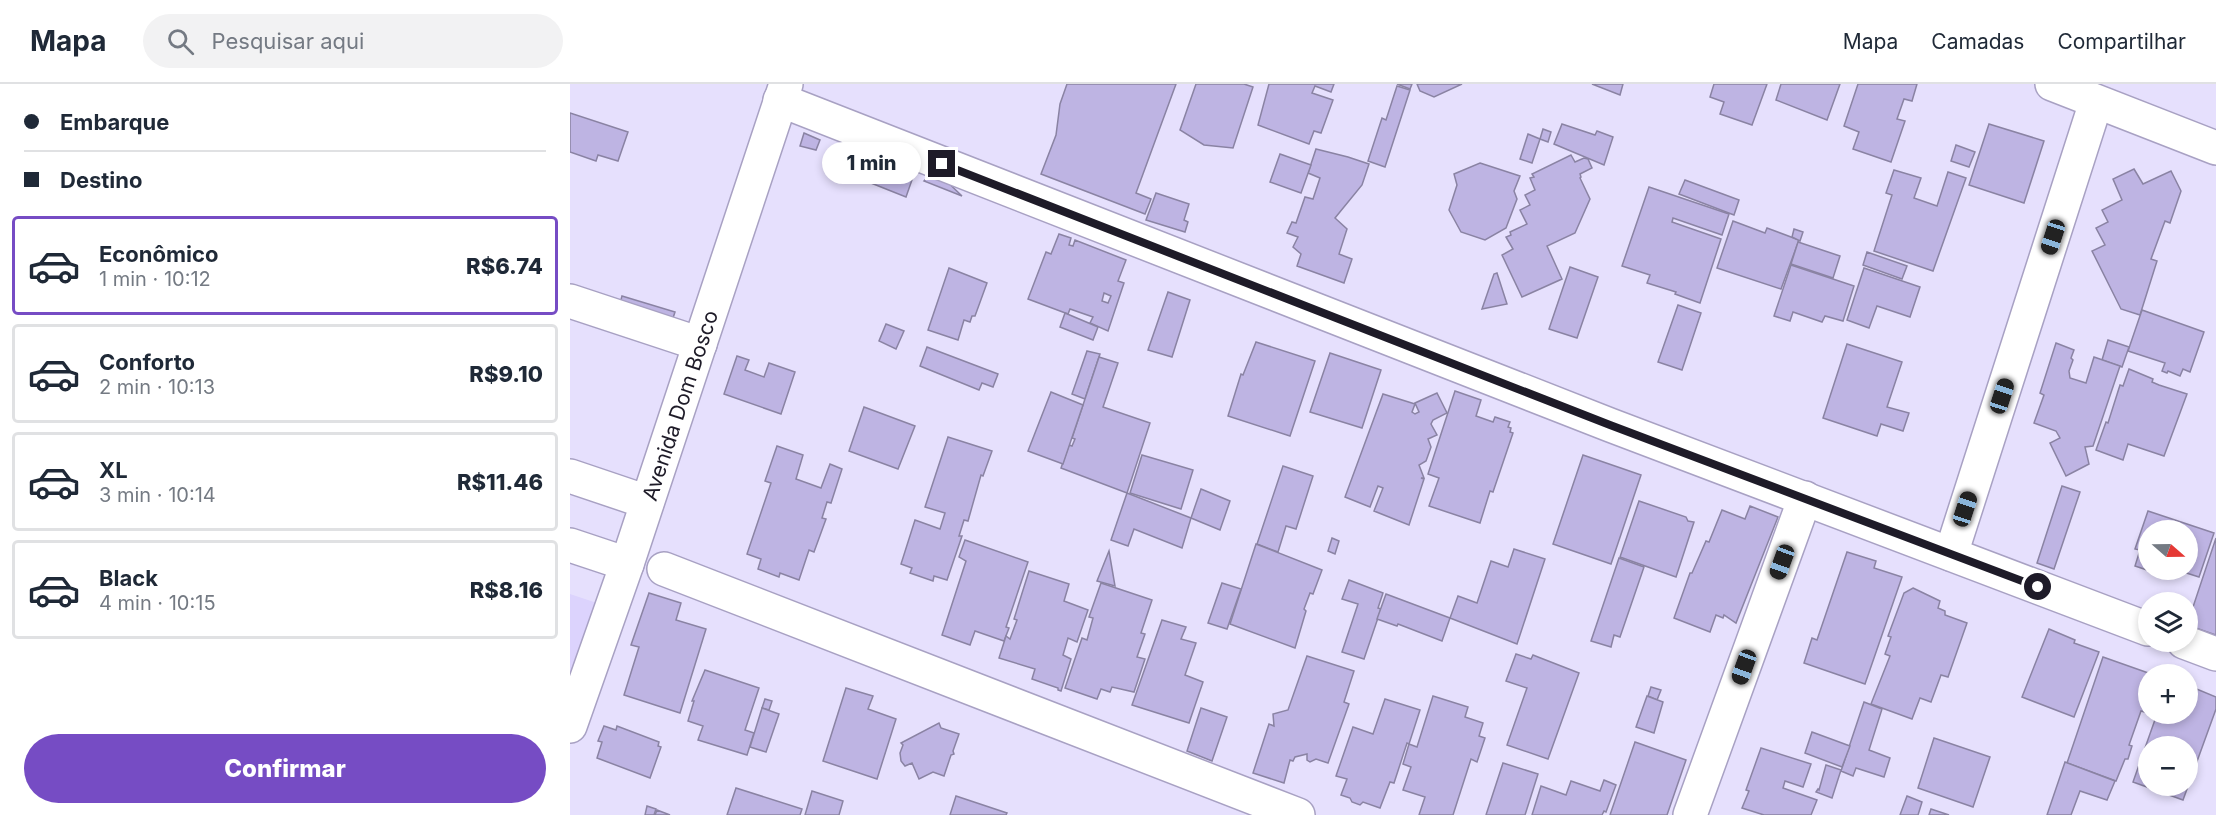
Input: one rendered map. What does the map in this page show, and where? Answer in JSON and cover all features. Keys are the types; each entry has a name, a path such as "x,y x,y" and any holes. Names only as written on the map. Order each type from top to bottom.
{"street":[{"path":"2052,84 2216,148"},
{"path":"783,92 1610,425 2138,624"},
{"name":"Avenida Dom Bosco","path":"573,709 627,564 783,92"},
{"path":"1951,554 2096,102"},
{"path":"570,301 700,344"},
{"path":"570,476 647,502"},
{"path":"1690,815 1805,498"},
{"path":"570,545 627,564"},
{"path":"664,569 1298,815"},
{"path":"2198,647 2216,654"}],"shaded area":[{"path":"570,594 597,603 570,684"}],"building":[{"path":"1067,84 1176,84 1136,193 1151,199 1145,214 1041,174 1056,135 1060,104"},
{"path":"1196,84 1244,84 1253,87 1233,148 1204,145 1180,130"},
{"path":"1269,84 1334,84 1331,92 1315,86 1312,93 1333,100 1321,133 1314,131 1309,144 1258,125"},
{"path":"1397,84 1412,84 1410,89"},
{"path":"1417,84 1462,84 1434,97 1420,91"},
{"path":"1592,84 1623,84 1620,95"},
{"path":"1714,84 1767,84 1752,125 1720,114 1724,102 1710,97"},
{"path":"1781,84 1840,84 1827,120 1776,100"},
{"path":"1858,84 1917,84 1912,101 1904,99 1897,119 1905,121 1891,162 1853,149 1859,132 1844,126"},
{"path":"1397,86 1410,90 1385,167 1368,161 1382,118 1386,120"},
{"path":"570,113 628,132 618,161 598,155 596,161 570,152"},
{"path":"1562,124 1595,135 1597,131 1613,137 1604,165 1554,144"},
{"path":"1989,124 2044,141 2024,203 1969,185"},
{"path":"1543,129 1551,132 1548,142 1540,139"},
{"path":"804,133 820,140 816,150 800,146"},
{"path":"1528,134 1540,139 1532,163 1520,159"},
{"path":"1956,145 1975,152 1969,167 1951,161"},
{"path":"1316,149 1369,164 1362,185 1335,218 1347,229 1339,254 1352,259 1344,283 1297,266 1301,254 1293,247 1298,237 1287,233 1292,222 1296,223 1305,197 1313,199 1320,178 1308,173"},
{"path":"1280,154 1311,165 1301,193 1270,182"},
{"path":"1571,155 1575,162 1584,158 1588,159 1592,168 1580,174 1590,199 1575,233 1547,246 1562,279 1522,297 1502,255 1513,249 1506,237 1511,235 1510,232 1527,224 1520,210 1530,205 1525,195 1535,190 1530,178 1534,177 1532,174"},
{"path":"874,161 913,177 906,197 866,181"},
{"path":"1480,163 1520,176 1514,191 1517,199 1506,228 1485,240 1461,232 1449,210 1457,185 1454,174"},
{"path":"2134,169 2143,184 2171,171 2181,191 2170,223 2165,221 2151,259 2157,261 2140,315 2121,309 2092,251 2105,245 2096,228 2108,222 2102,210 2122,200 2113,179"},
{"path":"935,170 962,196 924,181"},
{"path":"1894,170 1921,178 1914,198 1937,206 1948,172 1966,178 1933,271 1874,251 1892,195 1886,193"},
{"path":"1685,180 1739,200 1734,215 1679,194"},
{"path":"1649,187 1729,214 1722,235 1673,218 1672,222 1721,239 1700,303 1675,294 1676,292 1647,283 1650,275 1622,266"},
{"path":"1156,193 1189,204 1184,220 1188,222 1185,232 1146,220"},
{"path":"1733,221 1765,233 1767,228 1799,240 1781,289 1717,268"},
{"path":"1794,229 1803,232 1800,241 1792,237"},
{"path":"1059,234 1071,238 1069,245 1073,246 1075,240 1126,260 1118,281 1124,283 1108,331 1090,323 1093,317 1070,309 1068,314 1028,299 1046,252 1051,254","holes":["1104,293 1111,296 1108,303 1102,301"]},
{"path":"1798,242 1840,256 1833,278 1791,264"},
{"path":"1867,252 1907,266 1902,279 1863,265"},
{"path":"1791,265 1854,286 1843,321 1825,316 1822,322 1793,312 1790,321 1774,316"},
{"path":"1570,267 1598,277 1577,338 1549,329"},
{"path":"949,268 987,283 975,316 972,316 970,322 964,320 958,340 928,330"},
{"path":"1864,268 1920,287 1910,317 1877,306 1869,328 1847,320"},
{"path":"1497,273 1507,304 1482,309 1494,274"},
{"path":"1168,292 1190,300 1172,357 1148,350"},
{"path":"622,296 675,312 670,327 618,311"},
{"path":"1678,305 1701,313 1682,370 1658,362"},
{"path":"2142,310 2204,332 2190,372 2183,369 2180,376 2168,371 2167,373 2162,371 2165,363 2128,351"},
{"path":"1065,313 1098,327 1093,340 1060,327"},
{"path":"886,324 904,331 896,349 879,341"},
{"path":"2108,340 2129,347 2122,367 2102,360"},
{"path":"1256,342 1315,361 1290,436 1228,416 1241,374 1243,375"},
{"path":"2056,343 2074,350 2069,371 2070,378 2086,383 2094,357 2120,366 2093,446 2085,447 2089,464 2066,476 2050,443 2060,438 2056,431 2034,423 2044,395 2040,393"},
{"path":"1847,344 1902,362 1887,407 1909,413 1903,431 1881,424 1877,436 1823,418"},
{"path":"927,347 998,374 993,387 982,383 979,390 920,366"},
{"path":"1087,351 1100,354 1085,399 1072,394"},
{"path":"1330,353 1381,370 1362,428 1310,412"},
{"path":"737,356 749,360 745,370 764,377 769,363 795,372 781,414 724,394"},
{"path":"1099,357 1118,363 1103,407 1150,423 1127,493 1061,468 1069,445 1072,446 1075,439 1072,438"},
{"path":"2129,369 2153,379 2152,382 2187,394 2164,456 2128,444 2123,460 2096,450 2106,422 2108,423 2120,385 2123,386"},
{"path":"1455,391 1481,400 1476,416 1493,422 1495,417 1510,422 1508,427 1513,433 1480,523 1429,506 1439,478 1428,474"},
{"path":"1051,392 1083,405 1063,464 1028,451"},
{"path":"1437,393 1447,413 1433,420 1431,424 1437,435 1428,439 1431,447 1426,461 1419,465 1424,478 1421,478 1424,479 1409,525 1374,511 1383,488 1378,486 1370,507 1345,497 1383,394 1415,404 1412,412 1415,414 1419,412 1415,403"},
{"path":"864,407 915,426 898,469 849,451"},
{"path":"948,437 992,451 983,476 981,475 968,521 964,520 959,536 962,536 947,580 934,576 933,581 910,573 912,568 901,564 915,520 940,529 945,513 925,507"},
{"path":"777,446 803,455 796,479 821,488 830,464 842,469 831,503 827,502 822,518 826,519 814,552 809,550 799,580 780,573 779,577 758,569 761,559 747,554 771,483 765,481"},
{"path":"1142,455 1193,470 1181,509 1130,493"},
{"path":"1583,455 1641,475 1611,564 1553,544"},
{"path":"1283,466 1313,476 1296,529 1286,526 1278,552 1257,544"},
{"path":"2062,486 2080,492 2054,569 2037,563"},
{"path":"1201,489 1230,501 1220,530 1191,518"},
{"path":"1127,493 1191,518 1182,548 1134,529 1128,546 1111,540"},
{"path":"1639,501 1686,517 1688,521 1694,522 1676,577 1620,557"},
{"path":"1750,506 1778,517 1736,623 1724,615 1723,618 1716,615 1710,632 1674,618 1690,573 1706,541 1709,542 1722,510 1745,519"},
{"path":"2148,511 2175,520 2145,520"},
{"path":"2198,528 2214,533 2198,577"},
{"path":"1332,538 1339,541 1335,554 1328,551"},
{"path":"2216,538 2216,635 2198,629 2198,592"},
{"path":"965,540 1028,562 1006,627 1009,628 1004,641 975,631 970,645 942,635 966,561 959,557"},
{"path":"1256,544 1322,570 1313,594 1310,593 1304,609 1306,611 1295,648 1230,624"},
{"path":"1514,549 1545,559 1517,644 1450,618 1458,596 1477,603 1491,561 1508,567"},
{"path":"1109,551 1115,586 1097,581"},
{"path":"1847,552 1876,561 1874,568 1902,577 1865,684 1804,663 1812,638 1817,640"},
{"path":"1619,558 1644,567 1620,637 1614,635 1611,647 1591,641"},
{"path":"1029,571 1069,584 1064,601 1088,610 1077,642 1068,638 1063,655 1071,659 1061,691 1032,679 1035,669 999,658 1006,636 1010,639 1017,620 1014,619"},
{"path":"1349,580 1383,593 1378,608 1381,609 1364,659 1342,652 1358,604 1342,599"},
{"path":"1101,583 1152,600 1141,633 1145,634 1137,657 1145,659 1134,692 1112,687 1110,692 1101,689 1097,699 1065,688 1082,638 1087,640 1093,618 1089,617"},
{"path":"1222,583 1241,589 1227,629 1208,623"},
{"path":"1913,588 1940,601 1938,608 1945,611 1945,615 1967,623 1948,677 1941,675 1931,702 1920,698 1912,719 1871,704 1890,656 1885,654 1891,637 1888,636 1904,593"},
{"path":"649,593 681,603 676,620 706,629 680,713 624,695 639,647 631,645"},
{"path":"1386,594 1450,618 1442,641 1398,624 1397,626 1377,619"},
{"path":"1162,620 1186,627 1181,639 1196,643 1185,675 1203,682 1189,723 1132,705"},
{"path":"2049,629 2075,640 2074,643 2099,652 2074,717 2022,697"},
{"path":"1516,654 1531,659 1533,655 1579,673 1548,759 1507,745 1527,688 1506,681"},
{"path":"1307,656 1354,671 1344,702 1349,704 1328,763 1316,759 1310,762 1307,760 1307,754 1295,757 1293,761 1290,760 1284,783 1253,773 1269,724 1274,726 1273,714 1288,710"},
{"path":"2103,657 2138,669 2138,720 2129,745 2132,746 2128,759 2125,759 2116,781 2067,763"},
{"path":"705,670 759,688 745,730 754,733 747,755 698,740 703,726 688,721 694,701 692,701"},
{"path":"1651,687 1661,690 1657,700 1648,696"},
{"path":"846,688 873,696 868,709 896,719 877,779 823,761"},
{"path":"2198,690 2216,697 2216,709 2198,759 2198,736 2149,736 2153,724 2198,724"},
{"path":"1433,696 1468,707 1465,717 1483,723 1479,736 1485,738 1477,762 1471,759 1453,815 1419,815 1425,797 1403,790 1411,767 1403,764 1409,744 1417,747"},
{"path":"1647,696 1663,702 1654,733 1636,727"},
{"path":"765,699 772,701 769,710 762,708"},
{"path":"1385,699 1420,710 1394,783 1390,782 1380,808 1363,802 1360,805 1341,795 1347,779 1336,776 1353,727 1373,734"},
{"path":"1864,702 1882,709 1869,750 1890,758 1884,777 1856,768 1853,776 1841,771"},
{"path":"762,708 779,714 766,752 750,747"},
{"path":"1201,708 1227,717 1212,761 1187,751"},
{"path":"939,723 941,728 959,734 954,754 951,755 944,776 933,772 919,779 912,763 905,766 901,761 900,753 903,745 901,743"},
{"path":"604,726 616,730 617,726 659,742 658,746 661,747 650,778 597,758 602,742 598,741"},
{"path":"1812,732 1850,746 1842,767 1805,753"},
{"path":"1934,738 1990,757 1973,807 1918,788"},
{"path":"1635,742 1686,760 1667,815 1610,815"},
{"path":"1761,748 1811,764 1803,787 1785,781 1783,788 1817,800 1811,815 1764,815 1742,808"},
{"path":"2065,762 2115,781 2107,800 2080,791 2071,815 2047,815"},
{"path":"1503,763 1538,774 1525,815 1486,815"},
{"path":"1826,765 1841,770 1832,798 1816,792 1819,790"},
{"path":"2138,768 2138,784 2133,782"},
{"path":"1604,780 1616,785 1606,812 1604,811 1602,815 1532,815 1541,786 1566,795 1571,781 1600,791"},
{"path":"736,788 802,809 800,815 727,815"},
{"path":"812,791 843,801 839,815 805,815"},
{"path":"956,796 1007,813 1006,815 950,815"},
{"path":"1907,796 1922,802 1918,815 1900,815"},
{"path":"2172,796 2184,796 2183,800"},
{"path":"647,806 656,809 654,815 645,815"},
{"path":"1931,809 1949,815 1929,815"},
{"path":"657,810 670,815 655,815"}],"route":[{"path":"942,164 1610,425 2038,587"}]}
